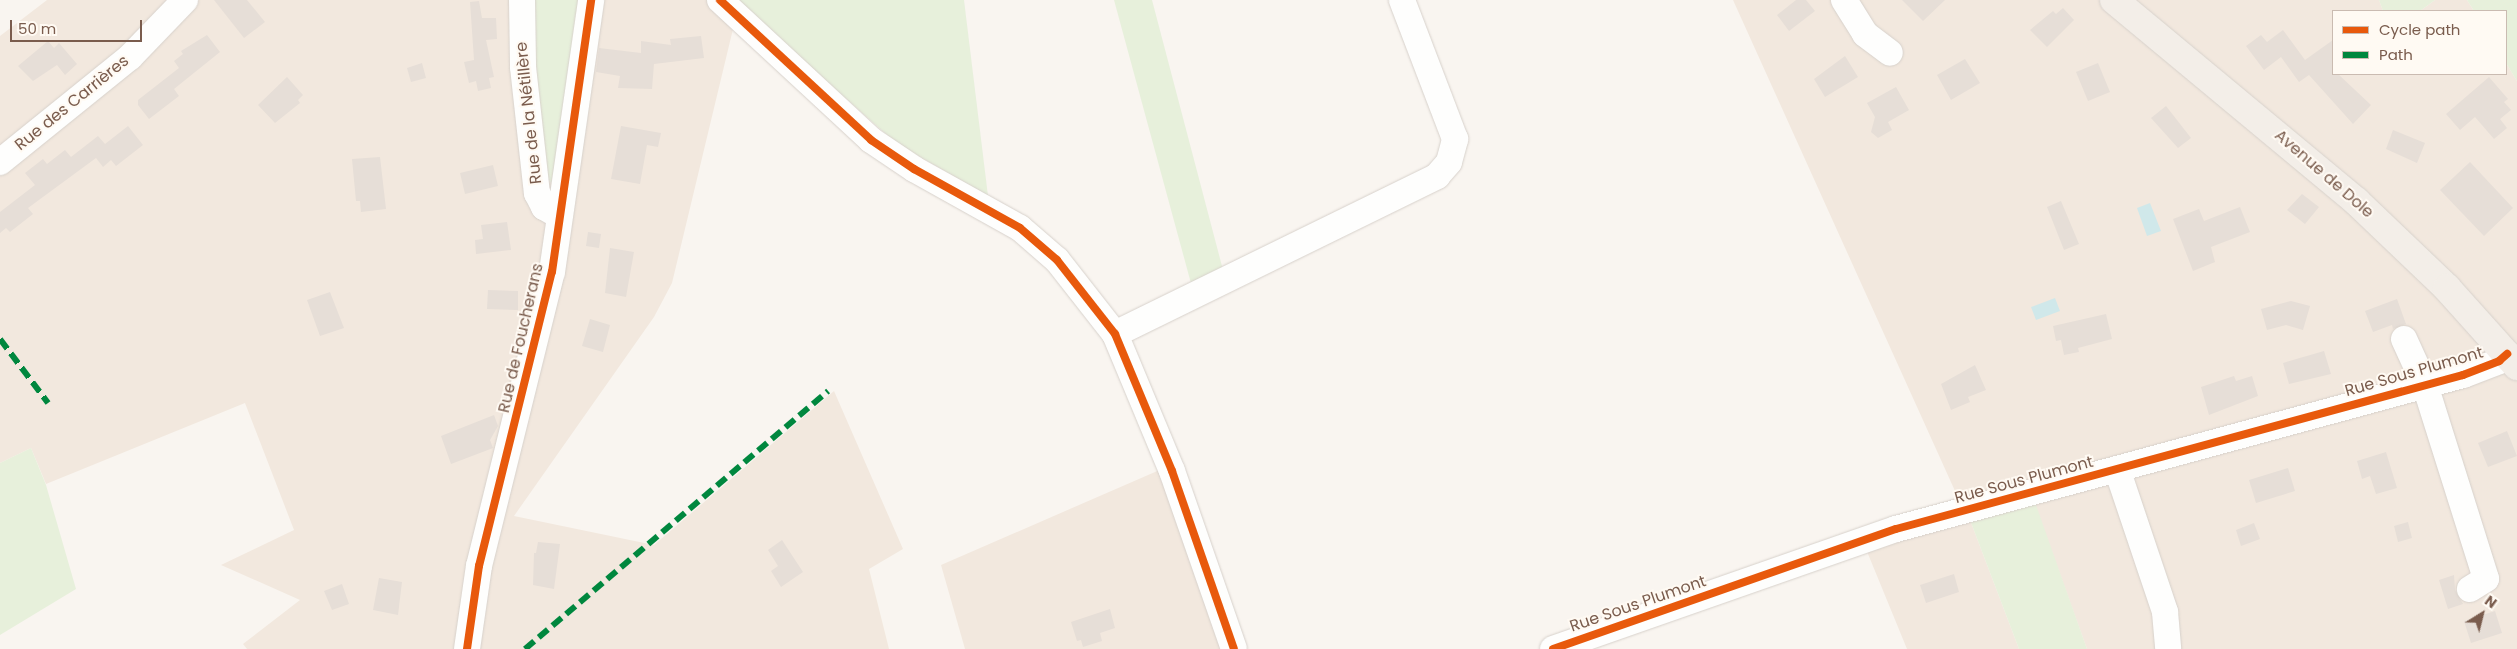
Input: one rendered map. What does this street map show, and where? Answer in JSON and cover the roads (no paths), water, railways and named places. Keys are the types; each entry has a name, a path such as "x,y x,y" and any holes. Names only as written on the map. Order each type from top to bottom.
{"main road":[{"name":"Avenue de Dole","path":"2114,0 2356,201 2447,288 2512,360"}],"street":[{"name":"Rue des Carrières","path":"0,162 130,58 185,0"},
{"name":"Rue de la Nétillère","path":"522,0 523,67 537,193 544,207 558,215"},
{"name":"Rue de Foucherans","path":"467,649 479,566 544,314 591,0"},
{"path":"720,0 871,140 914,169 1020,228 1057,260 1115,334 1172,471 1234,649"},
{"path":"1115,334 1437,176 1449,162 1455,139 1402,0"},
{"path":"1844,0 1865,34 1890,53"},
{"path":"2404,338 2425,385 2486,579 2470,589"},
{"name":"Rue Sous Plumont","path":"1553,649 1896,529 2512,360"},
{"path":"2117,469 2165,612 2168,648"}],"water":[{"path":"2150,203 2161,231 2147,236 2137,208"},
{"path":"2055,298 2060,311 2036,320 2031,307"}]}
